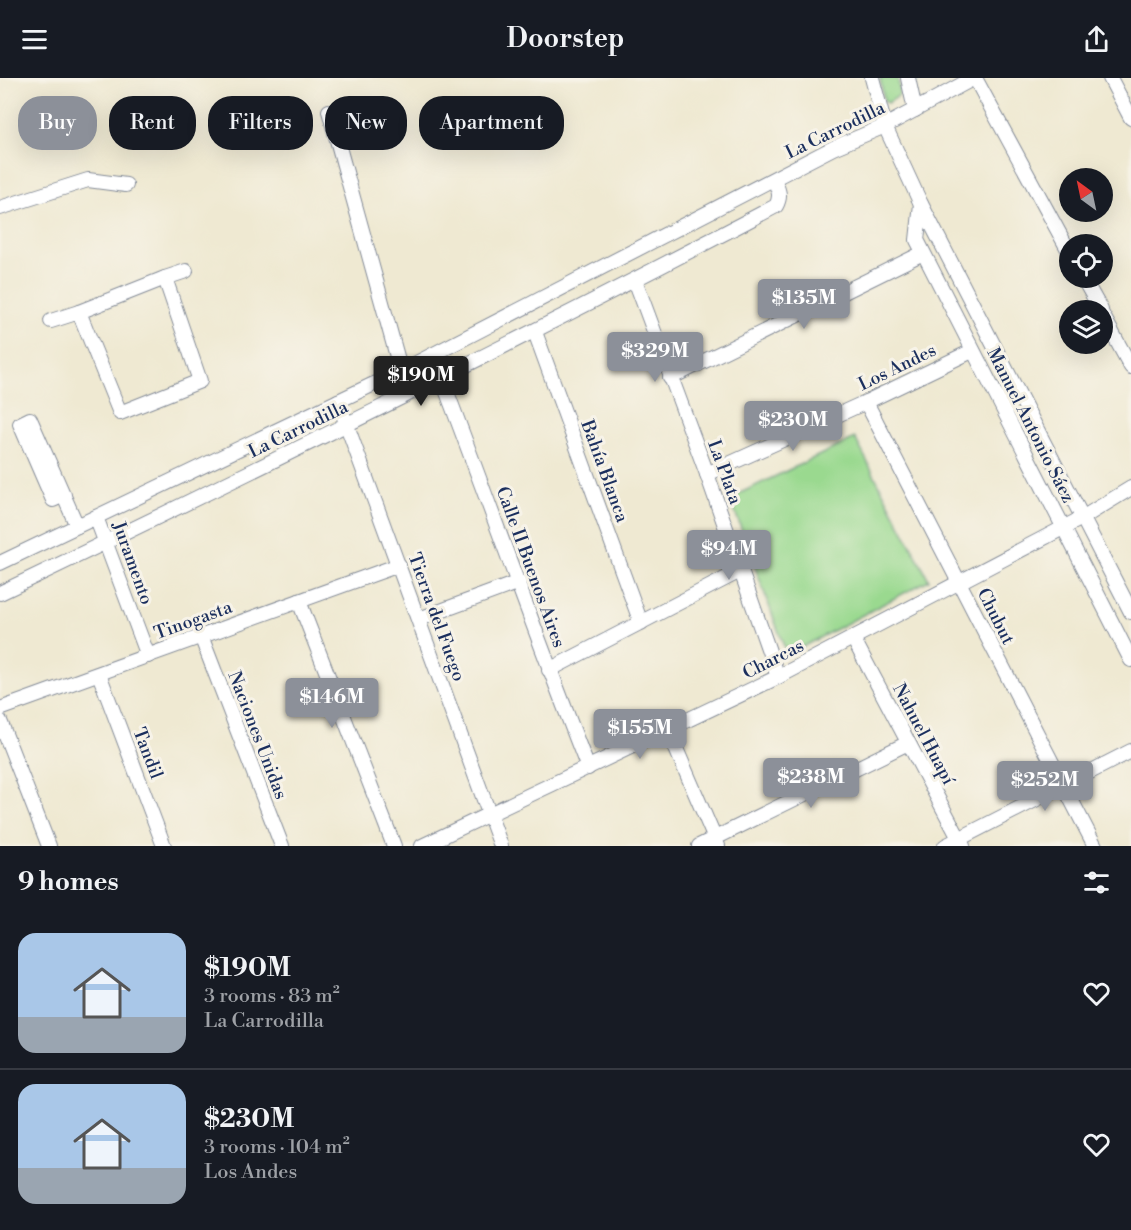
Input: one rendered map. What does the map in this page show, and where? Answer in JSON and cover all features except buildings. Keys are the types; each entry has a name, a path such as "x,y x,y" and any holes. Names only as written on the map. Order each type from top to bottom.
{"street":[{"name":"Manuel Antonio Sáez","path":"872,78 885,126 921,204 1131,612"},
{"path":"908,78 915,110"},
{"name":"La Carrodilla","path":"0,563 401,371 833,148 885,126 975,78"},
{"path":"975,78 1060,234"},
{"path":"1110,78 1131,118"},
{"path":"340,150 401,371"},
{"name":"La Carrodilla","path":"0,593 442,379 776,206 780,199 780,192 774,179"},
{"path":"0,208 88,180 126,185"},
{"name":"Manuel Antonio Sáez","path":"921,204 916,235 923,253 1131,660"},
{"path":"670,378 923,253"},
{"path":"51,321 186,271"},
{"path":"78,312 120,413 200,381 165,278"},
{"name":"La Plata","path":"635,280 707,474 778,677"},
{"name":"Bahía Blanca","path":"535,332 641,623"},
{"path":"1113,333 1131,367"},
{"name":"Los Andes","path":"707,474 972,351"},
{"name":"Calle II Buenos Aires","path":"442,379 519,582 549,670 588,768"},
{"name":"Tierra del Fuego","path":"339,401 501,846"},
{"name":"Chubut","path":"866,402 1095,846"},
{"path":"64,495 53,500 20,424 30,419 64,495 77,526"},
{"name":"Charcas","path":"422,846 778,677 1064,528 1131,488"},
{"name":"Juramento","path":"96,517 148,656"},
{"name":"Tinogasta","path":"0,709 399,565"},
{"path":"549,670 741,570"},
{"path":"418,619 519,582"},
{"path":"299,601 394,846"},
{"name":"Naciones Unidas","path":"201,636 282,846"},
{"name":"Nahuel Huapí","path":"853,638 961,842"},
{"name":"Tandil","path":"99,674 164,846"},
{"path":"0,722 49,846"},
{"path":"668,730 716,843"},
{"path":"699,846 716,843 908,743"},
{"path":"945,846 961,842 1131,751"}],"green space":[{"path":"880,78 898,78 899,94 887,103 884,101"},
{"path":"855,438 929,580 787,655 730,498"}],"waterway":[{"path":"913,82 921,78"}]}
